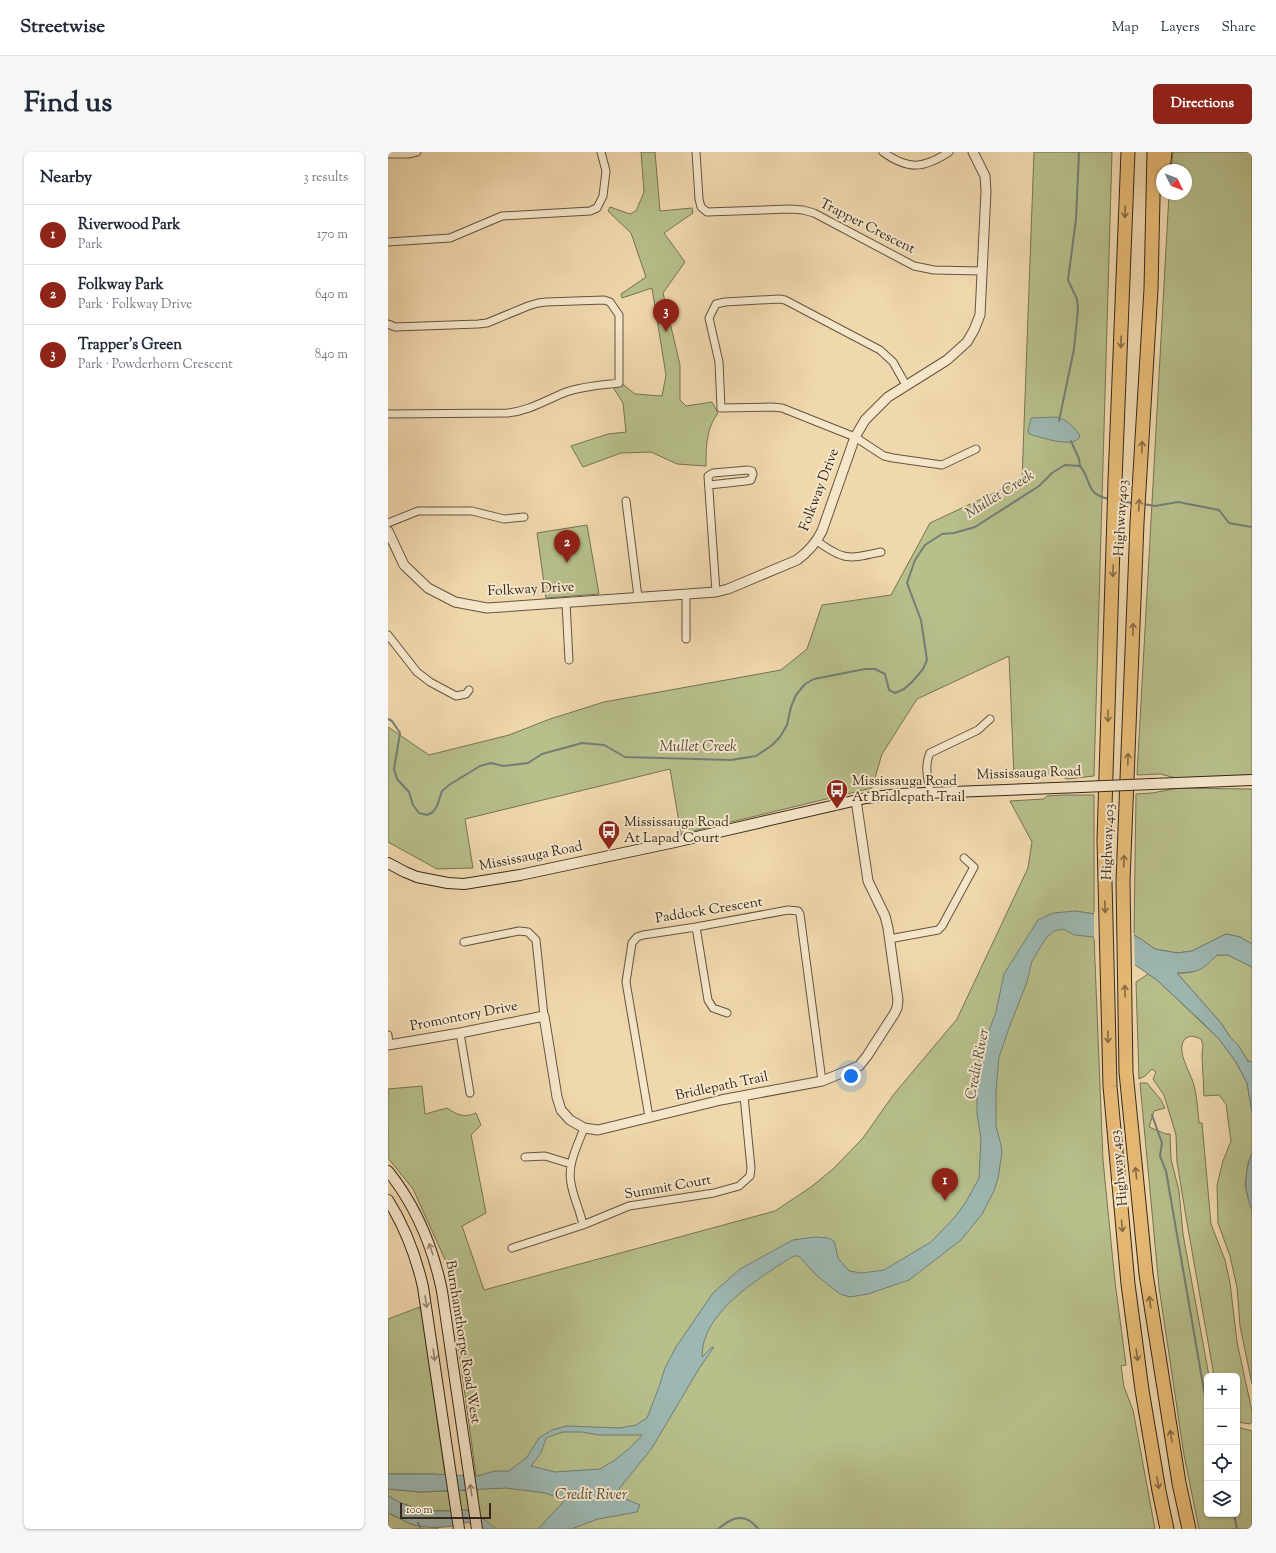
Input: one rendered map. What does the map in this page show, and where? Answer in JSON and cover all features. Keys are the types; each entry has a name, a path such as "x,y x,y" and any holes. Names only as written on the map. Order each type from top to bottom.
{"highway":[{"path":"1125,152 1126,173"},
{"name":"Highway 403","path":"1128,152 1126,173 1104,840 1110,1086 1128,1284 1142,1390 1167,1529"},
{"name":"Highway 403","path":"1154,152 1151,288 1137,523 1123,881 1128,1086 1146,1274 1179,1482 1189,1529"},
{"path":"1164,164 1165,152"},
{"path":"1151,288 1161,200"}],"main road":[{"name":"Mississauga Road","path":"388,863 404,872 431,881 448,884 464,884 483,882 720,832 856,800 885,795 1252,780"},
{"name":"Burnhamthorpe Road West","path":"388,1171 412,1207 429,1244 439,1276 476,1529"},
{"path":"388,1200 402,1224 414,1254 423,1287 459,1529"}],"street":[{"path":"388,154 408,154 417,152"},
{"path":"388,242 450,238 502,216 590,211 597,208 603,196 606,171 600,152"},
{"name":"Trapper Crescent","path":"696,152 699,199 701,207 707,212 790,209 803,210 814,213 914,266 934,270 982,271"},
{"path":"883,152 901,164 912,165 925,164 949,152"},
{"name":"Folkway Drive","path":"388,531 404,565 428,588 455,602 487,608 716,592 728,589 786,565 805,554 817,541 822,531 855,437 865,420 888,397 947,360 967,342 974,330 980,315 986,190 985,176 974,152"},
{"path":"906,385 892,362 880,350 794,304 779,299 725,302 716,304 709,318 719,362 721,408 782,408 855,437 884,456 942,465 976,449"},
{"path":"388,324 395,327 478,324 498,320 538,302 604,300 610,302 619,315 619,383 578,388 520,412 388,414"},
{"path":"709,485 751,480 753,474 752,471 748,470 713,473 708,476 716,592"},
{"path":"626,501 638,597"},
{"path":"388,523 418,511 472,511 504,519 524,517"},
{"path":"817,541 837,555 845,557 859,557 881,552"},
{"path":"686,594 686,639"},
{"path":"566,603 569,660"},
{"path":"388,635 414,668 430,682 456,696 466,694 469,690"},
{"path":"930,792 927,759 930,753 978,730 990,719"},
{"name":"Bridlepath Trail","path":"584,1128 598,1130 614,1127 649,1117 822,1080 859,1066 867,1056 897,1008 898,1000 888,928 885,916 868,881 856,800"},
{"path":"889,940 938,930 942,926 974,867 964,858"},
{"name":"Paddock Crescent","path":"649,1117 627,986 632,943 637,937 643,934 696,927 788,910 798,911 800,914 822,1080"},
{"path":"696,927 708,1000 713,1008 727,1013"},
{"path":"464,942 519,931 528,932 536,940 544,1016 557,1096 561,1110 570,1120 584,1128 571,1164 570,1182 581,1213 583,1225"},
{"name":"Promontory Drive","path":"389,1045 460,1033 544,1016"},
{"path":"460,1033 470,1093"},
{"path":"388,1035 389,1045"},
{"name":"Summit Court","path":"512,1248 583,1225 629,1206 714,1193 739,1186 750,1176 751,1168 744,1096"},
{"path":"525,1157 545,1156 571,1164"}],"green space":[{"path":"641,152 655,152 660,211 692,208 693,213 664,233 685,262 663,293 680,365 680,400 686,406 712,402 718,413 709,432 706,466 677,464 651,452 621,453 583,467 571,446 608,434 626,432 623,403 614,389 620,382 635,394 662,396 666,375 652,288 622,298 621,294 646,277 631,233 608,211 610,207 630,214 636,211 644,192"},
{"path":"1034,152 1112,152 1094,776 1067,779 1060,776 1014,776 1009,656 917,699 882,754 872,788 681,834 670,769 465,819 473,868 437,869 388,842 388,727 429,755 509,735 550,719 604,702 781,670 807,649 822,605 891,595 930,523 1022,480"},
{"path":"1173,152 1252,152 1252,775 1176,778 1160,774 1137,775 1169,200 1192,200 1192,164 1172,164"},
{"path":"587,525 599,594 546,598 537,533"},
{"path":"1178,788 1252,789 1252,944 1240,937 1226,934 1192,951 1177,953 1155,949 1134,935 1136,794 1152,793"},
{"path":"1094,795 1094,914 1075,911 1094,937 1103,1160 1115,1282 1126,1365 1121,1366 1124,1387 1133,1410 1155,1529 484,1529 483,1518 467,1510 424,1510 400,1503 388,1496 388,1489 420,1492 478,1490 447,1264 413,1189 388,1158 388,1089 422,1086 425,1114 447,1108 461,1115 476,1113 481,1125 471,1135 486,1213 462,1226 484,1290 775,1211 811,1187 833,1169 863,1138 894,1094 957,1019 1028,868 1032,842 1010,801 1044,799 1047,796"},
{"path":"1216,955 1228,955 1252,967 1252,1062 1248,1061 1221,1023 1177,973 1184,973 1199,969"},
{"path":"1148,974 1157,980 1219,1039 1236,1062 1247,1083 1252,1112 1252,1153 1248,1164 1245,1186 1252,1210 1252,1384 1240,1326 1237,1287 1230,1256 1218,1223 1217,1185 1223,1161 1231,1141 1226,1104 1219,1095 1204,1096 1202,1056 1203,1045 1201,1039 1195,1037 1186,1038 1183,1043 1182,1055 1194,1085 1199,1123 1202,1123 1211,1224 1225,1260 1230,1283 1237,1342 1252,1411 1252,1422 1250,1424 1240,1422 1240,1373 1213,1373 1177,1162 1176,1135 1164,1095 1153,1079 1156,1072 1152,1069 1145,1076 1139,1079 1136,982"},
{"path":"1140,1083 1147,1083 1161,1100 1165,1108 1154,1111 1149,1127 1166,1134 1170,1134 1171,1159 1179,1191 1183,1234 1208,1373 1204,1373 1204,1517 1240,1517 1240,1428 1252,1431 1252,1529 1199,1529 1184,1455 1159,1287"},
{"path":"420,1307 445,1475 388,1474 388,1319"},
{"path":"388,1513 413,1525 438,1529 388,1529"}],"water":[{"path":"1057,417 1071,425 1080,437 1070,442 1064,442 1029,434 1028,431 1031,418"},
{"name":"Credit River","path":"1075,911 1094,914 1141,939 1155,949 1177,953 1192,951 1226,934 1240,937 1252,944 1252,967 1228,955 1217,955 1199,970 1177,973 1221,1023 1248,1061 1252,1062 1252,1112 1247,1083 1236,1062 1219,1039 1157,980 1094,937 1074,935 1064,929 1054,931 1046,938 1032,961 1027,982 999,1057 996,1091 996,1126 1002,1153 998,1178 994,1191 982,1214 961,1240 909,1280 868,1294 850,1297 840,1294 816,1275 799,1256 795,1256 747,1287 733,1299 711,1326 704,1341 702,1357 714,1347 700,1367 652,1448 619,1489 619,1496 640,1505 637,1512 598,1519 571,1529 538,1529 565,1500 545,1493 506,1488 420,1492 388,1489 388,1474 477,1476 495,1471 509,1471 527,1457 539,1438 552,1430 566,1426 620,1428 636,1425 647,1418 665,1368 676,1347 713,1293 740,1269 793,1240 815,1237 828,1238 834,1241 838,1258 849,1271 862,1273 884,1270 931,1242 955,1217 966,1202 979,1178 981,1139 977,1113 977,1079 980,1055 996,1012 1004,974 1038,920 1053,913","holes":["562,1432 582,1432 599,1435 642,1435 631,1447 615,1460 600,1469 555,1472 531,1466 541,1453 546,1438"]},
{"path":"1252,1153 1252,1210 1246,1189 1246,1175"},
{"path":"388,1496 409,1506 424,1510 466,1510 480,1516 497,1529 476,1529 468,1522 455,1526 441,1527 414,1525 388,1513"}],"pier":[{"path":"1094,912 1134,933 1135,967 1094,939"}],"waterway":[{"path":"1059,421 1074,349 1078,309 1077,299 1068,280 1076,219 1079,152"},
{"path":"1071,441 1079,459 1080,466"},
{"name":"Mullet Creek","path":"388,719 392,721 400,733 394,769 397,779 409,792 413,805 419,813 427,815 433,812 437,806 442,791 480,766 491,763 503,766 528,763 542,754 582,743 604,745 625,757 731,760 756,756 771,746 780,737 787,725 791,707 796,695 805,684 814,679 865,669 875,669 885,674 889,690 895,693 904,689 923,669 927,660 921,620 907,583 915,560 925,545 942,534 954,533 975,527 1039,486 1052,473 1065,465 1080,466 1092,490 1101,497 1109,499"},
{"name":"Mullet Creek","path":"1119,501 1133,503"},
{"name":"Mullet Creek","path":"1143,504 1155,506 1178,502 1219,510 1229,523 1252,527"},
{"path":"1152,1115 1162,1143 1160,1156 1166,1171 1204,1391"},
{"path":"1235,1517 1237,1529"},
{"path":"718,1529 737,1518 746,1519 759,1529"},
{"path":"418,1523 421,1529"}],"place":[{"name":"Trapper's Green","path":"666,332"},
{"name":"Folkway Park","path":"567,563"},
{"name":"Mississauga Road At Bridlepath Trail","path":"837,810"},
{"name":"Mississauga Road At Lapad Court","path":"609,850"},
{"name":"Riverwood Park","path":"945,1201"}]}
